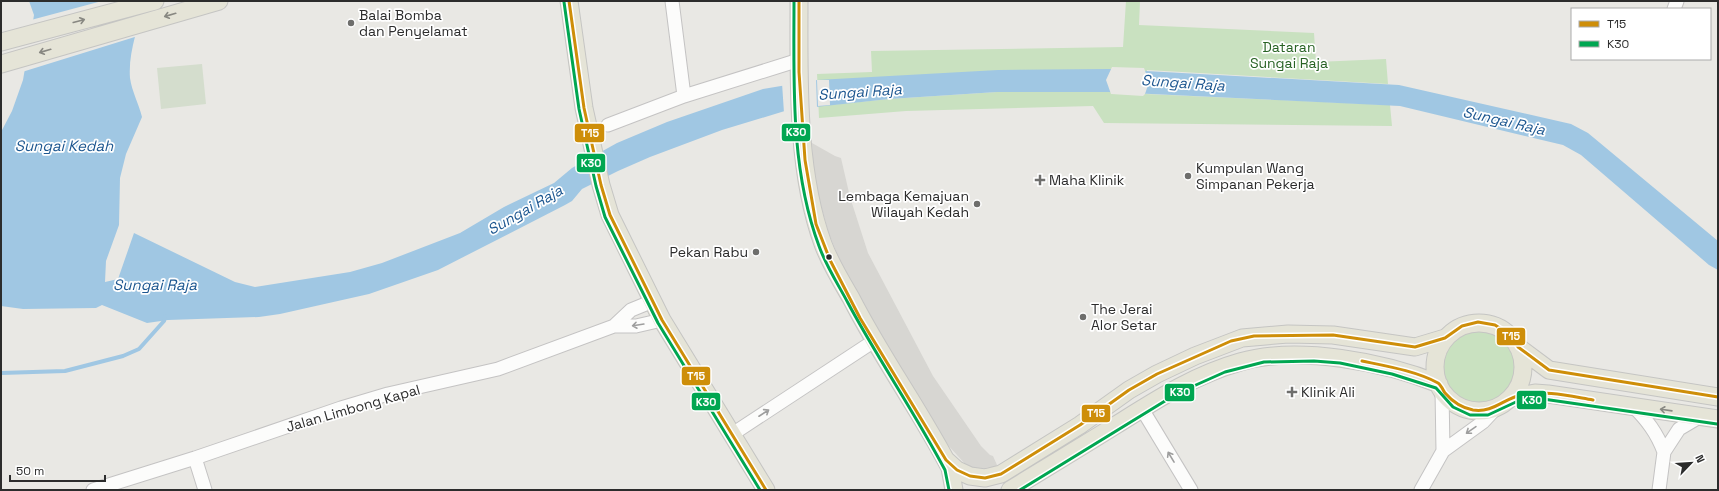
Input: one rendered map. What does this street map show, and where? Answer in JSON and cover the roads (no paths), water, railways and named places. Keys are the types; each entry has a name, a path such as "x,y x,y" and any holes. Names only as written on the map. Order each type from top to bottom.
{"main road":[{"path":"1,42 154,1"},
{"path":"569,1 584,108 601,185 610,215 662,320 766,490"},
{"path":"799,1 799,78 807,175 816,224 830,260 874,341 946,460 953,477 954,490"},
{"path":"1,64 213,3"},
{"path":"946,460 957,470 970,476 985,478 1001,474 1080,425 1129,390 1175,364 1231,342 1254,336 1314,334 1334,335 1415,347 1445,338 1462,326 1478,322 1494,325 1509,334 1518,347 1549,370 1718,397"},
{"path":"1445,338 1438,350 1435,373 1441,388 1453,402 1467,409 1482,411 1535,393 1632,405 1718,418"},
{"path":"1503,403 1516,391 1522,374 1523,365 1518,347"},
{"path":"1010,490 1176,388 1210,373 1241,362 1259,358 1291,356 1365,362 1413,374 1441,388"}],"street":[{"path":"672,1 684,96"},
{"path":"608,125 684,96 799,60"},
{"name":"Jalan Limbong Kapal","path":"614,326 631,310 653,301"},
{"name":"Jalan Limbong Kapal","path":"101,489 375,398 498,369 614,326 636,326 662,320"},
{"path":"731,435 874,341"},
{"path":"1441,388 1443,451"},
{"path":"1421,490 1443,451 1483,422 1503,403"},
{"path":"1632,405 1647,420 1658,436 1664,452"},
{"path":"1142,409 1191,490"},
{"path":"1659,490 1664,452 1679,428 1701,416"},
{"path":"195,458 205,490"}],"water":[{"path":"29,1 145,1 132,49 130,68 131,83 142,117 126,154 120,178 119,225 106,261 105,282 118,279 134,233 235,282 255,287 350,272 382,263 460,233 504,207 554,183 572,168 617,143 667,122 763,89 817,80 998,70 1110,69 1399,85 1571,124 1588,133 1718,241 1718,270 1709,265 1581,155 1563,145 1400,106 1109,92 997,92 889,99 788,110 722,130 650,157 618,171 582,189 572,201 565,205 438,270 369,294 280,314 259,317 168,320 147,323 102,305 96,308 23,309 1,306 1,132 12,111 23,80 34,15"}],"waterway":[{"path":"1,373 65,371 123,356 139,349 164,321 165,316"}],"place":[{"name":"Balai Bomba dan Penyelamat","path":"351,23"},
{"name":"Kumpulan Wang Simpanan Pekerja","path":"1188,176"},
{"name":"Maha Klinik","path":"1040,180"},
{"name":"Lembaga Kemajuan Wilayah Kedah","path":"977,204"},
{"name":"Pekan Rabu","path":"756,252"},
{"name":"The Jerai Alor Setar","path":"1083,317"},
{"name":"Klinik Ali","path":"1292,392"}],"park label":[{"name":"Dataran Sungai Raja","path":"1289,56"}],"water label":[{"name":"Sungai Raja","path":"1183,83"},
{"name":"Sungai Raja","path":"860,92"},
{"name":"Sungai Raja","path":"1504,121"},
{"name":"Sungai Kedah","path":"64,146"},
{"name":"Sungai Raja","path":"525,210"},
{"name":"Sungai Raja","path":"155,285"}]}
